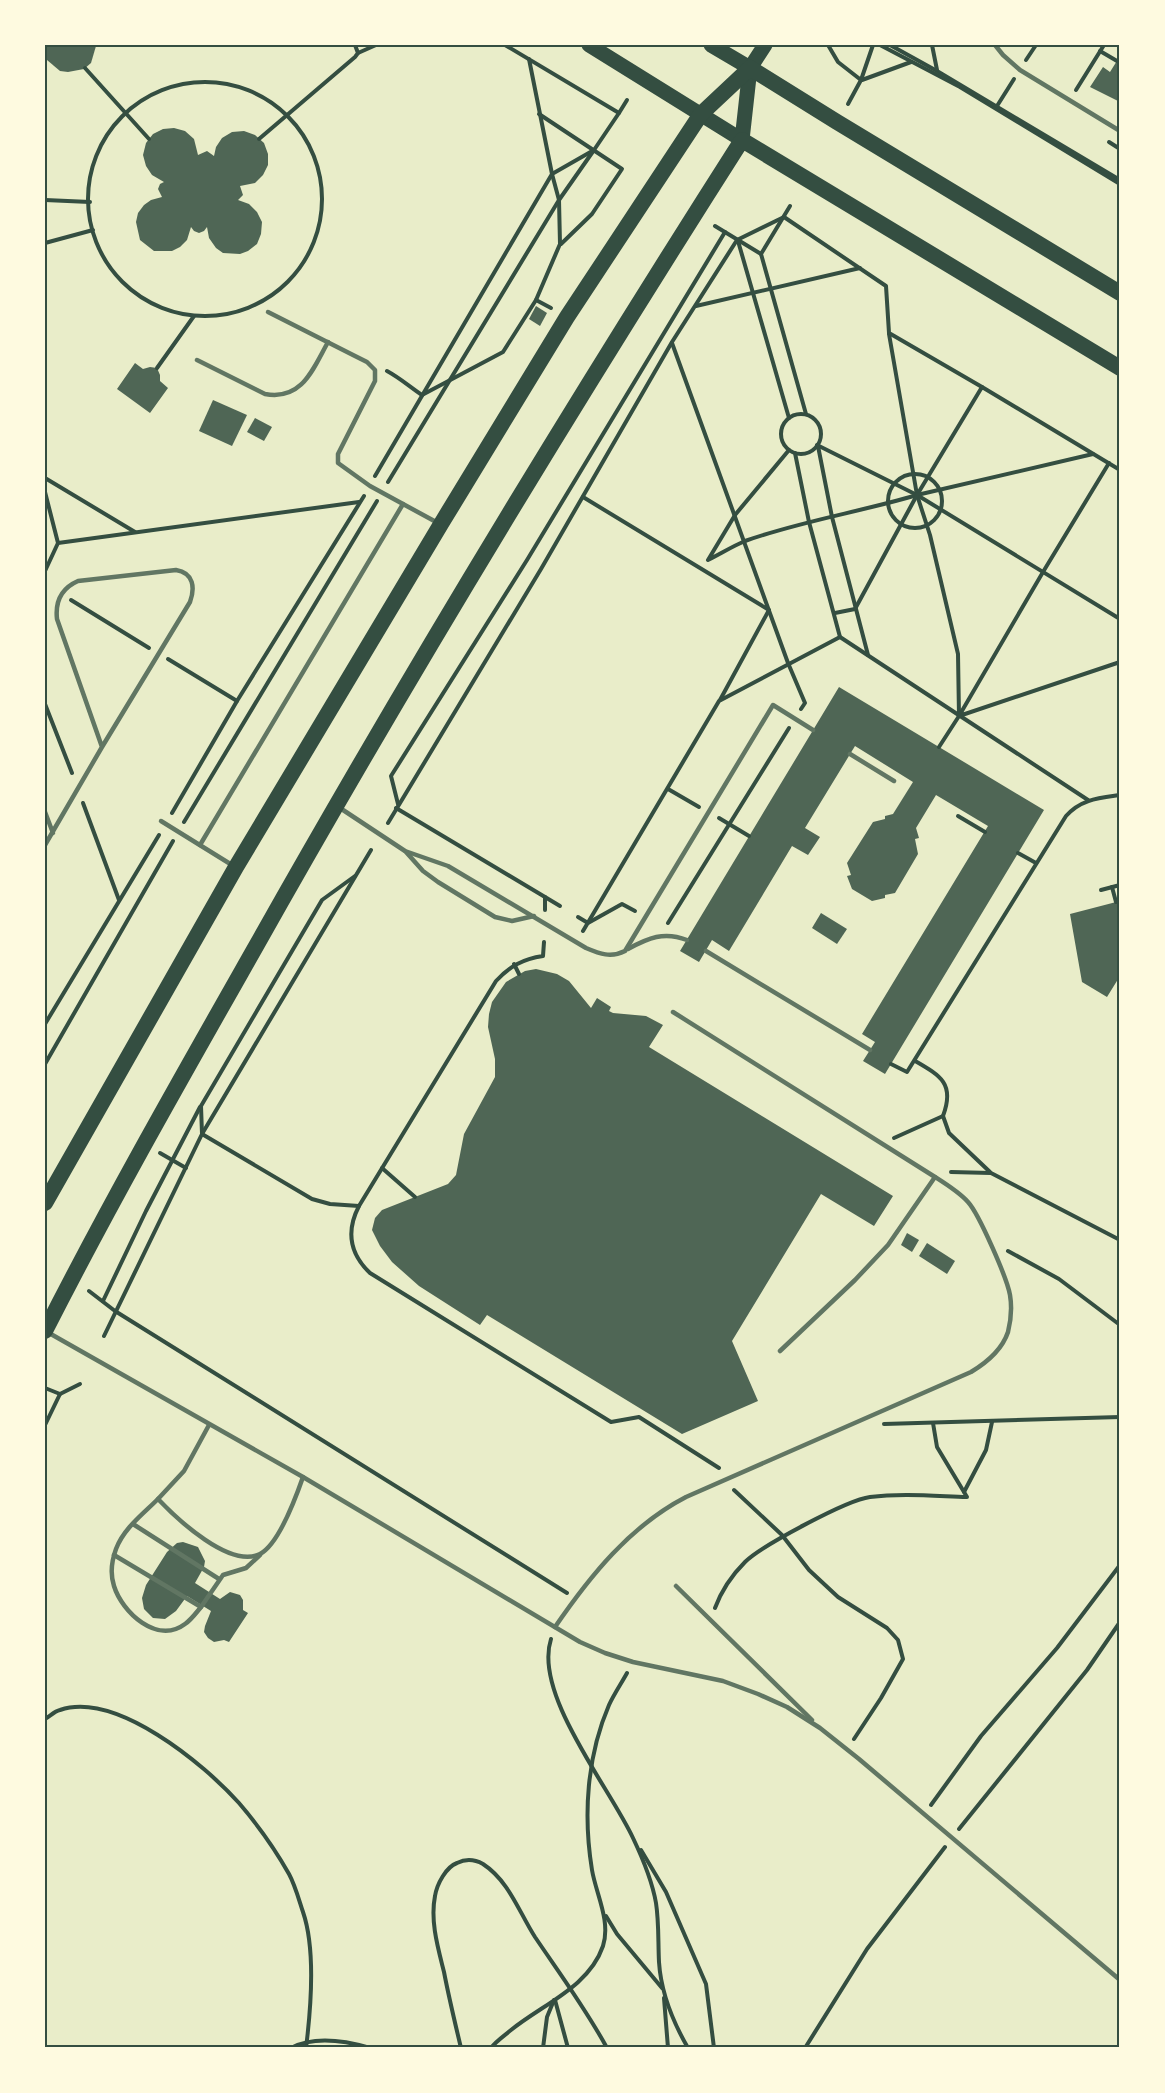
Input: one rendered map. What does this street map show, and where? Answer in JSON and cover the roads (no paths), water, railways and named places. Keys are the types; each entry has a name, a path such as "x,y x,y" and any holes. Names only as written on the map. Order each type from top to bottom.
{"highway":[{"path":"45,1203 236,867 567,317 701,114 750,68 1120,292"},
{"path":"45,1331 144,1143 335,805 494,539 742,140 1120,368"}],"main road":[{"path":"589,45 742,140 750,68 765,45"},
{"path":"711,45 750,68"}],"lane":[{"path":"995,45 1003,56 1020,70 1120,131"},
{"path":"268,312 367,362 375,370 375,381 338,454 338,463 370,486 441,524"},
{"path":"197,360 265,394 275,396 287,394 308,379 328,342"},
{"path":"200,845 403,504"},
{"path":"45,845 193,594 192,580 182,571 78,581 71,584 61,594 56,610 57,619 102,747"},
{"path":"625,951 773,705 813,730"},
{"path":"850,754 894,781"},
{"path":"335,805 405,851 448,866 576,942 605,955 619,954 646,940 665,934 687,940"},
{"path":"45,812 52,833"},
{"path":"163,822 236,867"},
{"path":"405,851 423,871 495,917 512,921 534,916"},
{"path":"706,951 870,1050"},
{"path":"555,1627 598,1570 652,1517 686,1497 731,1476 971,1372 986,1362 998,1349 1007,1334 1011,1316 1010,1295 987,1238 969,1203 935,1177 673,1012"},
{"path":"780,1350 855,1280 888,1245 935,1177"},
{"path":"45,1331 303,1477 555,1627 605,1653 633,1662 723,1681 787,1707 820,1728 848,1750 1120,1980"},
{"path":"209,1425 184,1471 133,1524 122,1538 114,1555 113,1584 123,1604 140,1622 163,1630 175,1630 185,1625 201,1607 219,1579 251,1564 263,1552 284,1522 303,1477"},
{"path":"158,1499 181,1522 205,1539 241,1556 252,1557 263,1552"},
{"path":"133,1524 219,1579"},
{"path":"114,1555 201,1607"},
{"path":"676,1586 820,1728"}]}
